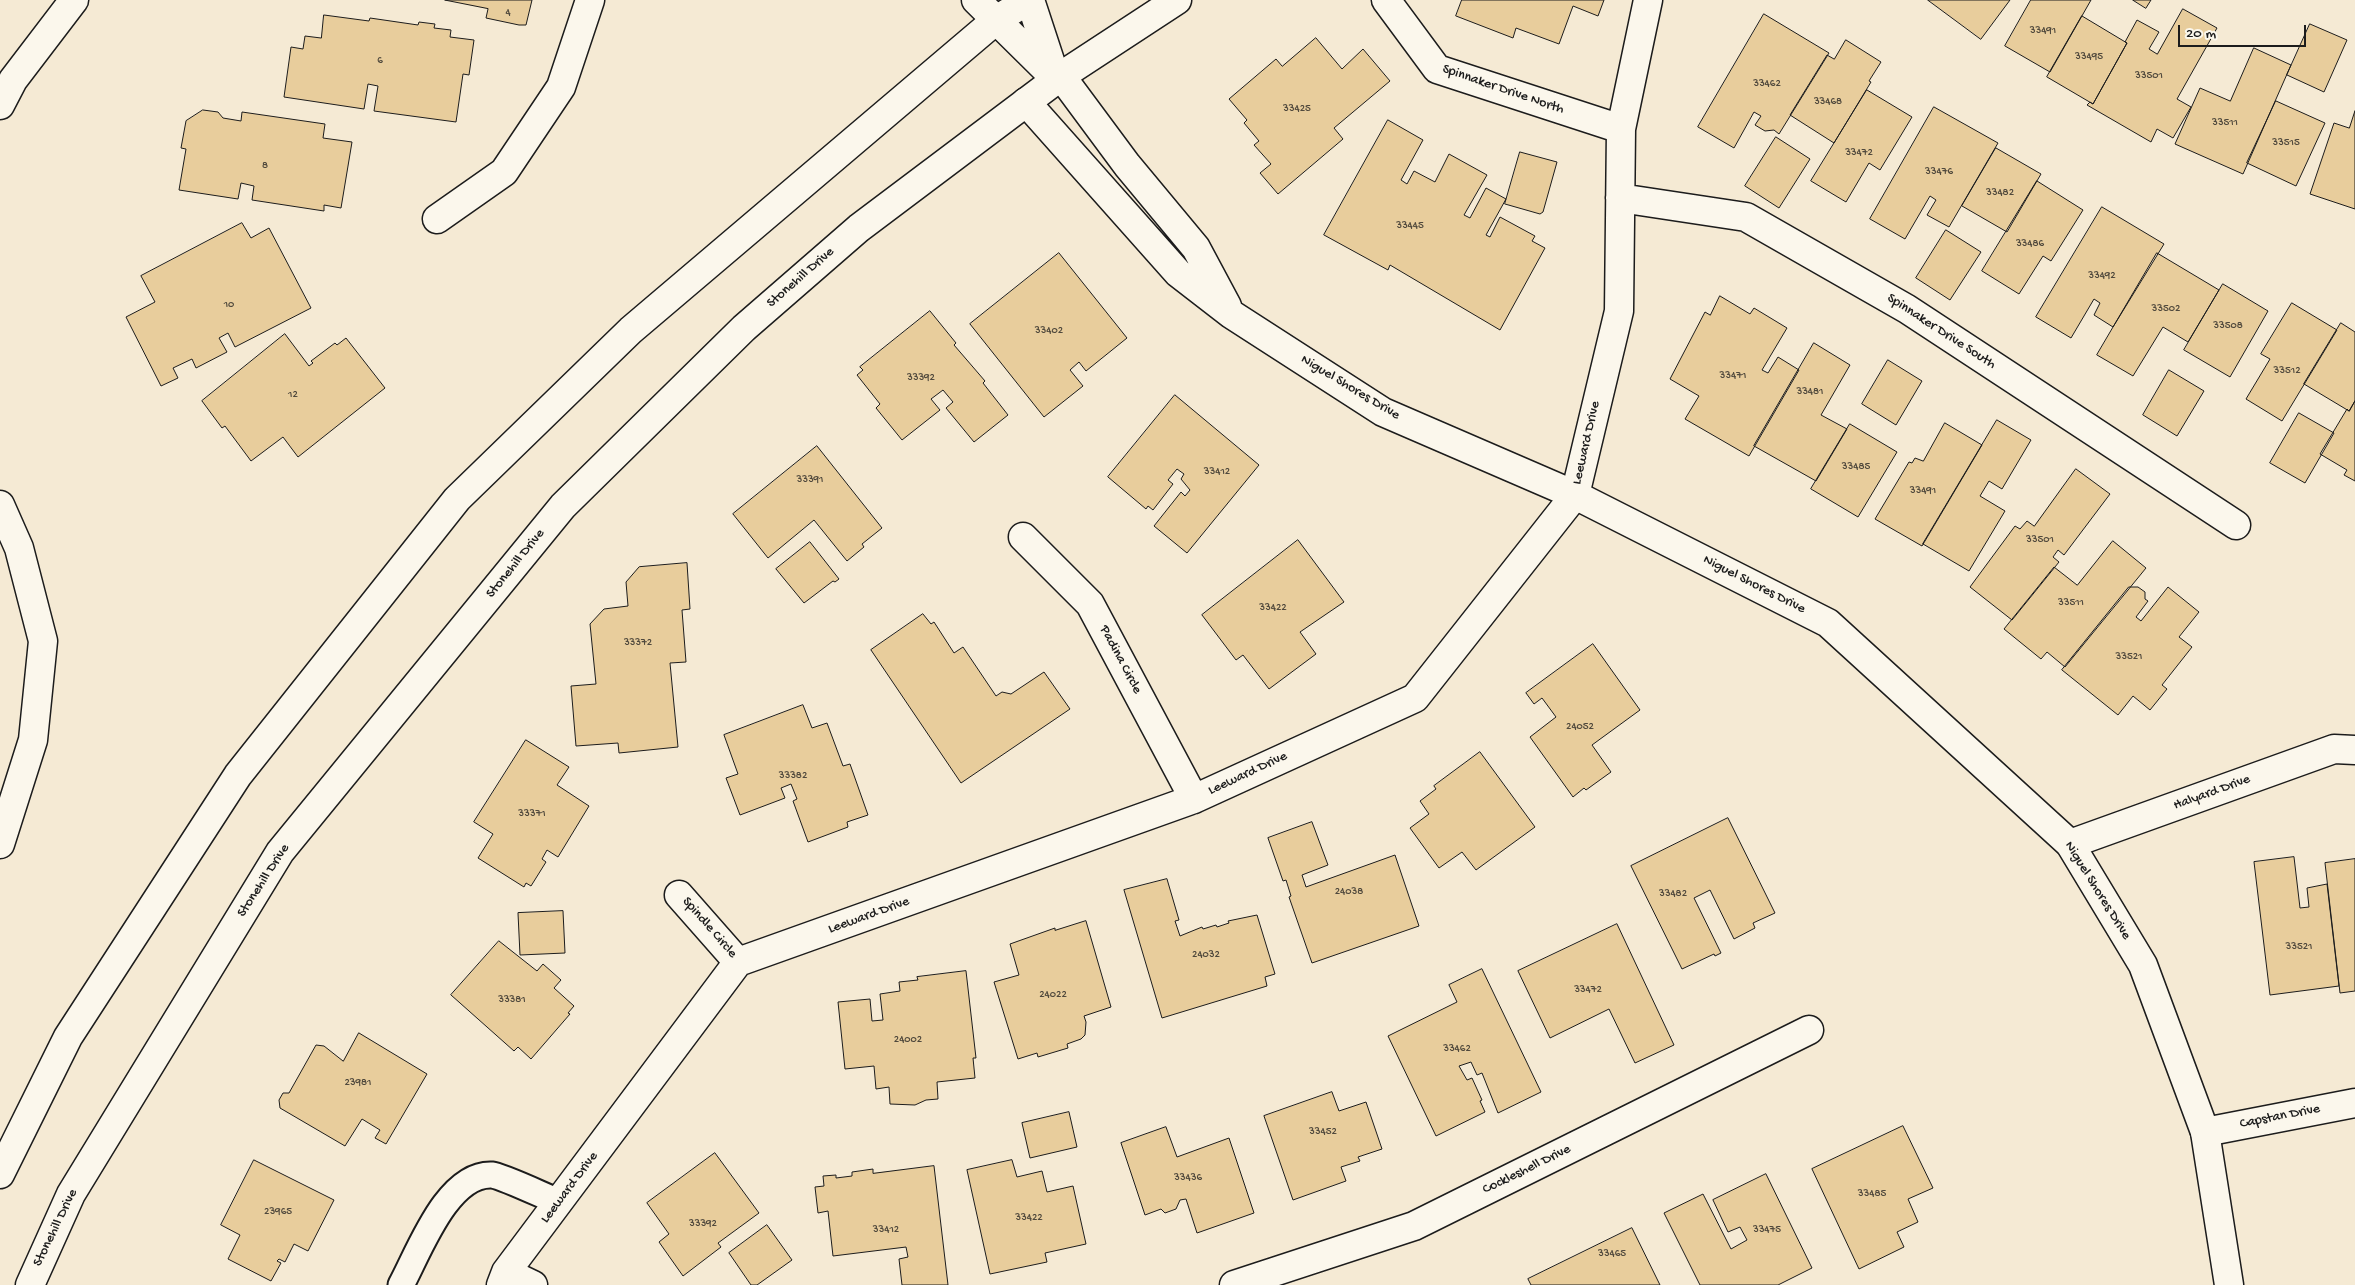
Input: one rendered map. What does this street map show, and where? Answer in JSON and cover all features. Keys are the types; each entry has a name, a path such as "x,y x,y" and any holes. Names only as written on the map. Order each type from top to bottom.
{"street":[{"path":"0,104 13,80 74,0"},
{"path":"437,219 504,172 561,86 590,0"},
{"path":"976,0 1059,78 1127,165 1196,248 1231,314"},
{"path":"0,1174 68,1036 238,775 457,499 631,330 996,20 1030,0 1059,78"},
{"name":"Stonehill Drive","path":"30,1285 71,1194 280,852 563,506 752,321 859,228 1059,78 1177,0"},
{"name":"Spinnaker Drive North","path":"1386,0 1437,69 1621,129"},
{"name":"Leeward Drive","path":"503,1279 738,962 1194,799 1415,698 1575,495 1619,311 1621,129 1648,0"},
{"name":"Niguel Shores Drive","path":"1026,102 1178,273 1231,314 1383,412 1575,495 1828,623 2070,844 2143,965 2205,1132 2229,1285"},
{"name":"Spinnaker Drive South","path":"1620,198 1746,217 1907,309 2236,525"},
{"path":"0,506 19,548 43,642 33,740 0,844"},
{"name":"Padina Circle","path":"1023,537 1090,604 1194,799"},
{"name":"Halyard Drive","path":"2070,844 2334,749 2355,750"},
{"name":"Spindle Circle","path":"679,894 738,962"},
{"name":"Cockleshell Drive","path":"1234,1285 1414,1226 1809,1030"},
{"name":"Capstan Drive","path":"2205,1132 2355,1103"},
{"path":"503,1279 533,1285"}],"lane":[{"path":"401,1285 446,1201 467,1181 492,1175 559,1202"}],"building":[{"path":"445,0 532,0 526,25 519,25 486,18 488,9"},
{"path":"1462,0 1604,0 1598,16 1573,6 1559,44 1516,28 1513,38 1456,16"},
{"path":"1928,0 2010,0 1981,39"},
{"path":"2031,0 2091,0 2050,72 2005,46"},
{"path":"2133,0 2151,0 2146,8"},
{"path":"2183,9 2217,28 2177,99 2191,107 2173,138 2157,129 2151,142 2087,105 2090,102 2093,104 2127,43 2125,42 2137,20 2159,32 2149,49 2157,54"},
{"path":"1764,14 1829,53 1779,134 1774,130 1765,131 1755,125 1761,116 1754,112 1734,148 1698,127"},
{"path":"324,15 369,21 370,18 418,25 419,22 435,24 434,28 451,30 450,37 474,40 469,75 463,74 456,122 374,111 378,86 368,84 364,109 284,97 291,47 303,49 305,36 321,38"},
{"path":"2082,16 2127,43 2093,104 2047,77"},
{"path":"2310,24 2347,40 2324,92 2287,75"},
{"path":"1316,38 1342,69 1363,49 1390,81 1334,128 1343,139 1278,194 1260,173 1271,164 1254,145 1259,141 1244,123 1247,120 1229,99 1276,59 1282,66"},
{"path":"1846,40 1881,62 1834,143 1790,115 1827,55 1834,59"},
{"path":"2254,48 2291,65 2243,174 2175,144 2200,88 2230,101"},
{"path":"1867,90 1912,117 1880,170 1869,163 1846,202 1811,181"},
{"path":"2276,101 2325,123 2296,186 2247,163"},
{"path":"1934,107 1998,143 1949,227 1927,215 1936,200 1930,196 1905,239 1870,219"},
{"path":"203,110 218,112 223,118 241,121 242,112 325,124 323,138 352,142 341,208 324,205 324,211 252,200 254,186 241,183 238,199 179,190 186,149 181,148 186,121"},
{"path":"2355,111 2355,209 2310,194 2334,123 2349,128"},
{"path":"1388,120 1423,140 1401,180 1407,184 1414,171 1435,182 1449,154 1487,175 1464,215 1470,218 1486,188 1506,199 1486,235 1490,237 1500,217 1535,236 1532,241 1545,248 1500,330 1390,265 1388,270 1324,235"},
{"path":"1776,137 1810,159 1779,208 1745,186"},
{"path":"1996,148 2041,174 2007,232 1962,206"},
{"path":"1520,152 1557,162 1543,212 1540,214 1505,204"},
{"path":"2037,181 2083,210 2051,261 2043,256 2019,294 1982,271"},
{"path":"2102,207 2164,244 2113,327 2094,315 2100,303 2094,299 2071,338 2036,317"},
{"path":"242,223 251,238 269,228 311,308 235,347 228,333 219,338 227,352 196,368 192,359 173,368 178,378 161,386 126,317 155,302 141,276"},
{"path":"1946,230 1981,252 1950,300 1916,278"},
{"path":"1059,253 1127,338 1086,371 1079,362 1070,370 1083,386 1044,417 970,324"},
{"path":"2157,253 2219,290 2188,342 2163,327 2133,376 2097,355"},
{"path":"2223,284 2268,311 2230,377 2184,350"},
{"path":"1720,296 1750,314 1754,308 1787,328 1762,370 1768,373 1778,357 1799,370 1749,456 1685,419 1699,396 1670,379 1705,312 1710,315"},
{"path":"2292,303 2337,330 2282,421 2246,399 2270,359 2261,354"},
{"path":"930,311 956,343 954,345 985,381 983,383 1008,415 974,442 946,408 953,402 943,390 931,399 940,410 902,440 876,408 880,404 857,375 863,370 860,367"},
{"path":"2341,323 2355,332 2355,401 2349,411 2304,384"},
{"path":"285,334 309,366 313,363 311,361 335,343 337,345 346,338 385,388 298,457 283,437 251,461 225,426 222,428 202,401"},
{"path":"1814,343 1850,365 1821,415 1847,429 1816,481 1754,446"},
{"path":"1888,360 1922,381 1896,425 1862,404"},
{"path":"2169,370 2204,391 2177,436 2143,415"},
{"path":"1175,395 1259,465 1187,553 1154,526 1181,492 1185,496 1190,490 1181,479 1184,474 1177,469 1168,480 1173,484 1153,510 1148,506 1146,509 1108,477"},
{"path":"2355,401 2355,481 2344,475 2347,470 2320,454 2347,409 2349,411"},
{"path":"2299,413 2334,433 2305,483 2270,463"},
{"path":"1997,420 2031,440 2002,489 1989,481 1980,496 2005,511 1969,571 1923,544"},
{"path":"1945,423 1982,445 1922,546 1875,519 1909,462 1912,463 1915,458 1923,461"},
{"path":"1850,424 1897,452 1858,517 1811,489"},
{"path":"817,446 882,528 862,544 864,547 847,561 814,520 768,558 733,514"},
{"path":"2076,469 2110,494 2064,555 2058,550 2053,557 2059,562 2012,620 1970,587 2015,526 2020,529 2027,521 2034,526"},
{"path":"1298,540 1344,602 1300,632 1316,654 1269,689 1243,655 1236,660 1202,615"},
{"path":"2113,541 2146,568 2065,667 2047,652 2041,659 2004,629 2054,567 2077,585"},
{"path":"810,542 839,579 835,582 833,581 804,603 776,569"},
{"path":"687,563 690,609 682,610 686,662 670,663 678,747 619,753 618,743 576,746 571,686 596,684 590,624 604,609 628,606 626,582 639,567"},
{"path":"2129,587 2138,587 2145,592 2145,599 2148,601 2136,617 2141,621 2168,587 2199,612 2179,637 2192,647 2162,685 2167,689 2150,710 2133,696 2118,715 2062,670"},
{"path":"923,614 931,624 934,622 954,653 963,647 996,696 1002,692 1011,694 1044,672 1070,709 961,783 871,650"},
{"path":"1593,644 1640,710 1592,745 1611,772 1573,797 1530,737 1556,717 1542,698 1534,704 1526,693"},
{"path":"803,705 812,728 827,723 843,766 850,764 868,815 847,822 848,827 808,842 793,801 797,799 791,784 781,788 785,798 740,815 726,778 738,774 724,735"},
{"path":"526,740 569,767 557,785 589,806 558,857 547,850 542,859 546,862 531,886 526,883 524,887 478,858 493,834 474,822"},
{"path":"1480,752 1535,827 1476,870 1462,852 1439,868 1410,828 1429,814 1420,801 1436,789 1434,786"},
{"path":"1728,818 1775,913 1753,923 1755,928 1734,939 1710,890 1694,898 1721,953 1715,956 1714,954 1682,969 1631,866"},
{"path":"1312,822 1328,865 1302,875 1306,887 1395,855 1419,926 1312,963 1289,897 1291,896 1286,880 1283,881 1268,838"},
{"path":"2294,857 2300,908 2309,907 2307,888 2327,884 2339,986 2270,995 2254,862"},
{"path":"2355,859 2355,991 2340,993 2325,863"},
{"path":"1167,879 1179,920 1175,921 1180,936 1202,927 1203,929 1216,925 1217,927 1229,923 1228,921 1257,915 1275,974 1265,977 1267,986 1162,1018 1124,890"},
{"path":"563,911 565,953 520,955 518,913"},
{"path":"1086,921 1111,1007 1084,1016 1086,1022 1085,1035 1081,1039 1067,1044 1068,1048 1038,1057 1037,1053 1018,1059 994,982 1019,975 1010,944 1055,928 1055,930"},
{"path":"1617,924 1674,1045 1635,1063 1609,1009 1550,1038 1518,971"},
{"path":"499,941 537,971 543,964 561,980 554,988 574,1006 568,1013 570,1014 531,1059 518,1047 514,1051 451,995"},
{"path":"1482,969 1541,1092 1498,1113 1482,1073 1477,1075 1471,1062 1459,1066 1467,1080 1472,1078 1485,1112 1436,1136 1388,1036 1457,1002 1449,985"},
{"path":"966,971 976,1058 973,1058 975,1078 937,1082 938,1099 926,1100 915,1105 890,1104 889,1087 876,1089 874,1066 845,1069 838,1002 870,999 872,1021 883,1020 880,994 900,991 899,982 918,980 917,977"},
{"path":"359,1033 427,1074 386,1144 375,1138 380,1130 362,1119 345,1146 280,1108 279,1100 283,1093 289,1093 316,1045 324,1046 343,1061"},
{"path":"1332,1092 1339,1111 1366,1102 1382,1149 1358,1157 1360,1161 1341,1167 1346,1181 1293,1200 1264,1116"},
{"path":"1069,1112 1077,1147 1030,1158 1022,1123"},
{"path":"1903,1126 1933,1188 1908,1199 1918,1222 1897,1232 1904,1247 1859,1269 1812,1169"},
{"path":"1166,1127 1177,1157 1229,1138 1254,1213 1197,1233 1186,1199 1180,1200 1176,1209 1165,1213 1161,1209 1145,1215 1121,1143"},
{"path":"715,1153 759,1213 718,1243 721,1247 683,1276 659,1242 669,1234 647,1203"},
{"path":"254,1160 334,1200 308,1251 294,1244 285,1262 279,1259 277,1261 281,1263 271,1281 228,1259 240,1235 221,1225"},
{"path":"1012,1160 1017,1177 1042,1171 1047,1192 1073,1186 1086,1244 1045,1253 1047,1262 990,1274 967,1170"},
{"path":"934,1166 948,1285 902,1285 899,1259 908,1257 906,1247 833,1256 828,1211 818,1213 815,1187 824,1186 823,1176 836,1175 836,1178 852,1176 852,1172 873,1169 873,1173"},
{"path":"1766,1174 1812,1268 1778,1285 1700,1285 1664,1213 1703,1194 1731,1249 1747,1240 1740,1227 1728,1232 1713,1200"},
{"path":"767,1225 792,1260 757,1285 751,1285 729,1253"},
{"path":"1632,1228 1660,1285 1531,1285 1528,1279"}]}
